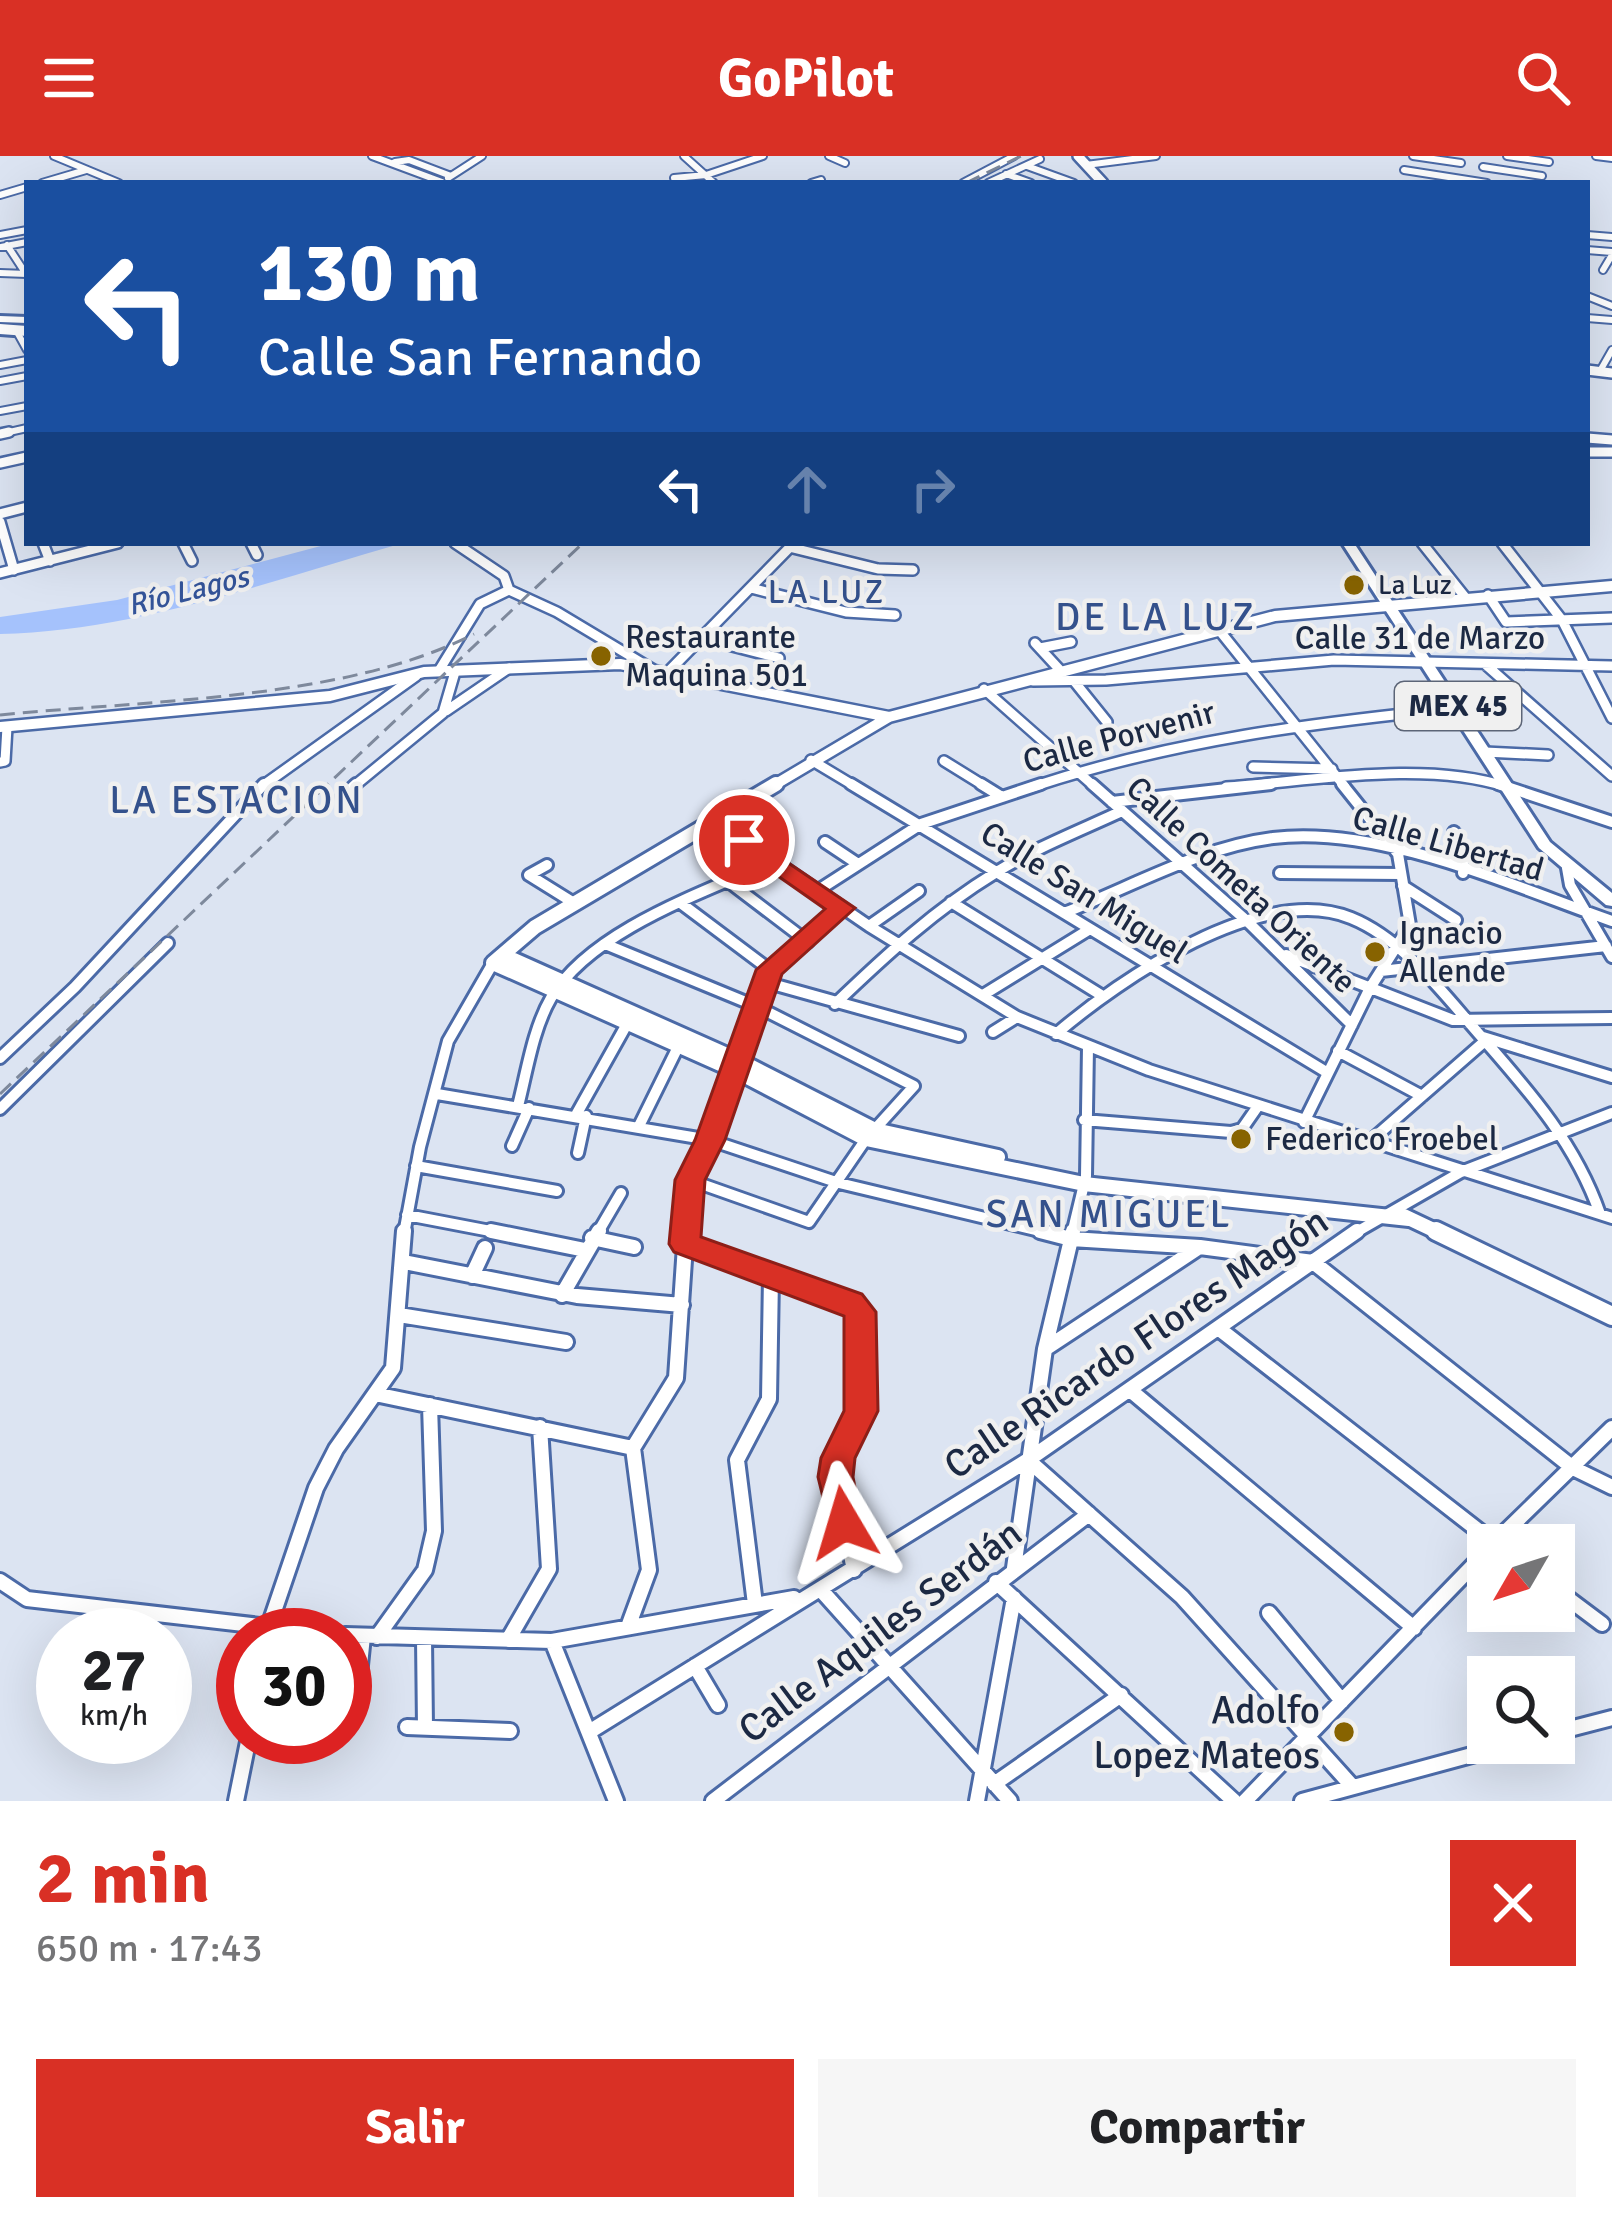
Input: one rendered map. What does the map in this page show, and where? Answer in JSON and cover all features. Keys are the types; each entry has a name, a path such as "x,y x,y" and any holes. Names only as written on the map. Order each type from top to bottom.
{"highway":[{"name":"MEX 45","path":"1350,546 1544,845 1612,901"}],"street":[{"path":"54,156 111,180"},
{"path":"372,156 436,180"},
{"path":"444,180 482,156"},
{"path":"684,156 710,180"},
{"path":"674,178 706,175 764,156"},
{"path":"829,156 844,163"},
{"path":"966,180 1014,156"},
{"path":"1078,156 1100,180"},
{"path":"1086,165 1156,156"},
{"path":"1404,170 1452,180 1463,160 1413,156"},
{"path":"1475,180 1490,156"},
{"path":"1507,156 1549,162"},
{"path":"1596,156 1612,158"},
{"path":"392,163 410,160 451,176"},
{"path":"994,180 1040,160"},
{"path":"1025,165 1066,180"},
{"path":"1483,167 1543,176"},
{"path":"52,180 86,170"},
{"path":"1006,174 1023,180"},
{"path":"3,246 24,271"},
{"path":"1603,270 1612,253"},
{"path":"16,261 24,260"},
{"path":"1606,372 1612,350"},
{"path":"0,518 14,570"},
{"path":"44,546 50,561"},
{"path":"0,573 107,546"},
{"path":"184,546 192,562"},
{"path":"252,546 257,555"},
{"path":"459,546 504,576 509,590 543,604 652,670"},
{"path":"667,673 790,546"},
{"path":"795,546 878,569 914,570"},
{"path":"1424,546 1465,597"},
{"path":"1505,546 1562,620 1612,718"},
{"path":"275,1608 316,1488 336,1449 393,1368 406,1216 448,1041 499,960 535,927 889,717 1275,616 1612,586"},
{"path":"751,588 846,612 896,615"},
{"path":"0,1058 75,987 265,783 432,670 480,604 509,590"},
{"path":"1488,595 1506,622 1612,619"},
{"path":"1219,630 1398,854 1410,925 1370,988 1304,1122"},
{"path":"701,638 779,658"},
{"path":"1055,674 1038,645 1072,642"},
{"name":"Calle 31 de Marzo","path":"1055,674 1074,680 1334,660 1612,667"},
{"path":"0,762 5,761 3,727 340,694 432,670 599,662 889,717"},
{"path":"1485,664 1612,776"},
{"path":"342,797 400,744 509,668"},
{"path":"443,713 455,672"},
{"path":"1074,680 1107,722"},
{"name":"Calle Cometa Oriente","path":"984,689 1248,922 1352,1025"},
{"name":"Calle Porvenir","path":"817,891 921,824 1078,772 1198,740 1296,724 1459,708"},
{"path":"1485,752 1548,755"},
{"name":"Calle San Miguel","path":"811,760 1328,1073"},
{"path":"944,761 1002,797"},
{"path":"1253,767 1332,769"},
{"path":"1112,802 1227,788 1473,776 1612,822"},
{"path":"836,1004 898,943 951,902 999,870 1122,811"},
{"path":"713,819 869,926 1017,1017 1088,1047 1304,1122 1606,1216"},
{"path":"1454,832 1463,857 1462,873"},
{"name":"Calle Libertad","path":"1064,913 1246,842 1320,836 1398,854 1612,921"},
{"path":"825,842 858,864"},
{"path":"512,1146 560,988 605,944 774,862"},
{"path":"547,865 529,875 574,903"},
{"path":"1381,971 1609,952 1570,885 1567,868"},
{"path":"1280,873 1402,880 1456,920"},
{"path":"729,882 808,942"},
{"path":"869,926 919,891"},
{"path":"951,902 1101,995"},
{"path":"682,904 767,976 836,1004 958,1036"},
{"path":"628,1628 649,1570 641,1478 633,1448 676,1378 690,1180 710,1140 767,976 842,908"},
{"path":"1056,1034 1101,995 1148,964 1248,922 1316,911 1336,913 1354,919 1417,965 1467,1021 1563,1132 1606,1216"},
{"path":"983,995 1090,929"},
{"path":"0,1109 169,943"},
{"path":"605,944 758,1007 915,1089 870,1134 815,1218 801,1223 690,1180"},
{"path":"1280,953 1453,1020 1612,1018"},
{"path":"499,960 736,1065 870,1134 1085,1180 1395,1215 1612,1316"},
{"path":"560,988 679,1047 736,1065"},
{"path":"993,1032 1017,1017"},
{"path":"578,1153 581,1116 627,1024"},
{"path":"1483,1039 1612,1077"},
{"path":"1368,1143 1483,1039"},
{"path":"639,1126 679,1047"},
{"path":"1015,1568 1045,1348 1085,1180 1088,1047"},
{"path":"1338,1051 1422,1096"},
{"path":"437,1094 710,1140 839,1183 1071,1239 1200,1247 1313,1262 1573,1468 1612,1487"},
{"path":"1084,1120 1232,1132 1242,1129 1258,1106"},
{"name":"Calle Ricardo Flores Magón","path":"589,1732 1028,1460 1313,1262 1461,1172 1612,1113"},
{"path":"416,1166 557,1191"},
{"path":"562,1295 621,1193"},
{"path":"406,1216 589,1244 634,1246"},
{"path":"685,1244 851,1303 860,1312 861,1411 838,1458 835,1477 854,1570"},
{"path":"1045,1348 1200,1247"},
{"path":"472,1276 485,1248"},
{"path":"404,1262 562,1295 635,1305 682,1305"},
{"path":"755,1604 737,1460 769,1399 771,1277"},
{"path":"399,1315 566,1342"},
{"path":"1218,1328 1467,1525"},
{"path":"1130,1390 1414,1628"},
{"path":"375,1394 633,1448"},
{"path":"372,1634 424,1570 434,1531 430,1405"},
{"path":"508,1640 549,1569 540,1427"},
{"path":"1516,1524 1612,1428"},
{"path":"1028,1460 1182,1597 1352,1786"},
{"name":"Calle Aquiles Serdán","path":"712,1801 1089,1514"},
{"path":"1245,1801 1467,1573"},
{"path":"0,1581 27,1599 216,1625"},
{"path":"996,1582 1234,1801"},
{"path":"821,1590 1010,1801"},
{"path":"372,1636 552,1641 802,1596"},
{"path":"976,1801 989,1778 1014,1598"},
{"path":"1575,1604 1602,1624"},
{"path":"1269,1613 1342,1701"},
{"path":"424,1638 425,1728"},
{"path":"552,1641 616,1801"},
{"path":"695,1666 718,1706"},
{"path":"989,1778 1120,1695"},
{"path":"1575,1728 1612,1718"},
{"path":"407,1726 510,1731"},
{"path":"1301,1801 1467,1756"},
{"path":"236,1801 243,1764"}],"water":[{"name":"Río Lagos","path":"321,546 393,546 153,614 51,631 0,634 0,617 117,600"}],"railway":[{"path":"972,180 1021,156"},
{"path":"0,1094 580,546"},
{"path":"0,715 305,685 422,656 474,634"}],"place":[{"name":"La Luz","path":"1354,585"},
{"name":"Restaurante Maquina 501","path":"601,656"},
{"name":"Ignacio Allende","path":"1375,952"},
{"name":"Federico Froebel","path":"1241,1139"},
{"name":"Adolfo Lopez Mateos","path":"1344,1732"}],"district":[{"name":"LA LUZ","path":"827,592"},
{"name":"DE LA LUZ","path":"1156,617"},
{"name":"LA ESTACION","path":"237,800"},
{"name":"SAN MIGUEL","path":"1109,1214"}],"route":[{"path":"744,840 842,908 770,970 710,1140 690,1180 685,1244 851,1303 860,1312 861,1411 838,1458 835,1477 844,1523"}]}
